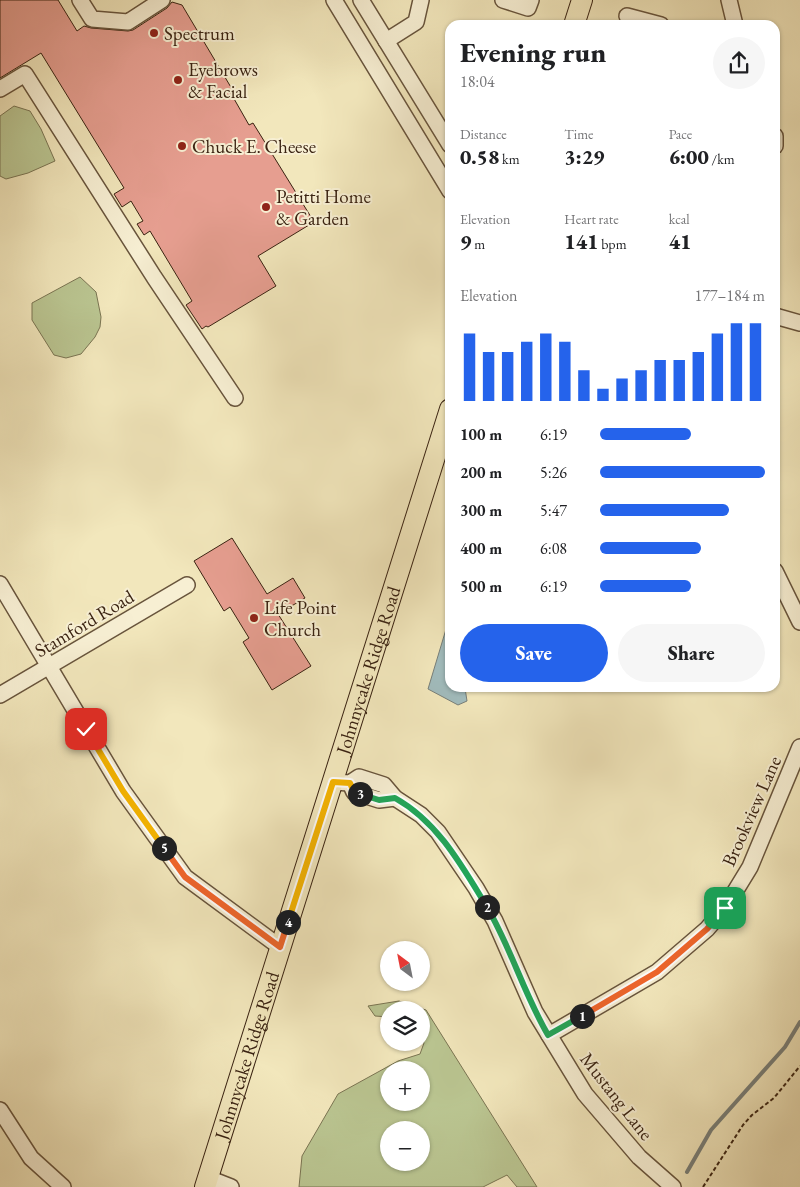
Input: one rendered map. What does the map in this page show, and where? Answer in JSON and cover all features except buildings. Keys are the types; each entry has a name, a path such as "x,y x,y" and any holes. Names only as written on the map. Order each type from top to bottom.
{"main road":[{"path":"576,20 582,0"},
{"name":"Johnnycake Ridge Road","path":"206,1183 280,947 341,782 445,426"}],"street":[{"path":"80,0 92,19 128,22 162,0"},
{"path":"334,0 445,183"},
{"path":"361,0 445,137"},
{"path":"386,41 416,22 421,0"},
{"path":"503,0 528,8 531,0"},
{"path":"729,0 734,20"},
{"path":"627,16 642,20"},
{"path":"0,90 25,74 154,278 235,398"},
{"path":"780,317 800,323"},
{"path":"780,581 800,622"},
{"path":"0,584 123,791 185,877 280,947"},
{"name":"Stamford Road","path":"0,695 187,585"},
{"name":"Brookview Lane","path":"548,1035 657,972 707,929 725,908 750,867 800,746"},
{"name":"Mustang Lane","path":"341,782 359,777 384,785 395,798 422,816 438,832 476,888 495,921 535,1012 585,1094 639,1157 673,1187"},
{"path":"0,1110 31,1158 64,1187"},
{"path":"206,1183 231,1187"}],"path":[{"path":"703,1187 742,1126 752,1115 774,1098 800,1066"}],"green space":[{"path":"14,106 30,111 41,129 55,161 28,173 6,179 0,176 0,116"},
{"path":"80,277 96,292 101,317 100,327 95,337 81,354 66,358 54,355 32,320 32,303"},
{"path":"380,1004 380,1016 375,1016 368,1006"},
{"path":"430,1016 537,1187 517,1187 507,1175 483,1187 299,1187 302,1156 338,1094 380,1071 380,1111 430,1111 430,1061 398,1061 420,1054 421,1051 430,1051"}],"water":[{"path":"445,633 445,692 466,692 467,701 458,705 428,689"}],"waterway":[{"path":"687,1172 711,1130 785,1047 800,1022"}],"place":[{"name":"Spectrum","path":"154,33"},
{"name":"Eyebrows & Facial","path":"178,80"},
{"name":"Chuck E. Cheese","path":"182,146"},
{"name":"Petitti Home & Garden","path":"266,207"},
{"name":"Life Point Church","path":"254,618"}],"route":[{"path":"86,729 123,791 185,877 280,947 333,782 350,783 354,792 379,800 395,798 412,808 438,832 476,888 495,921 535,1012 548,1035 657,972 707,929 725,908"}]}
